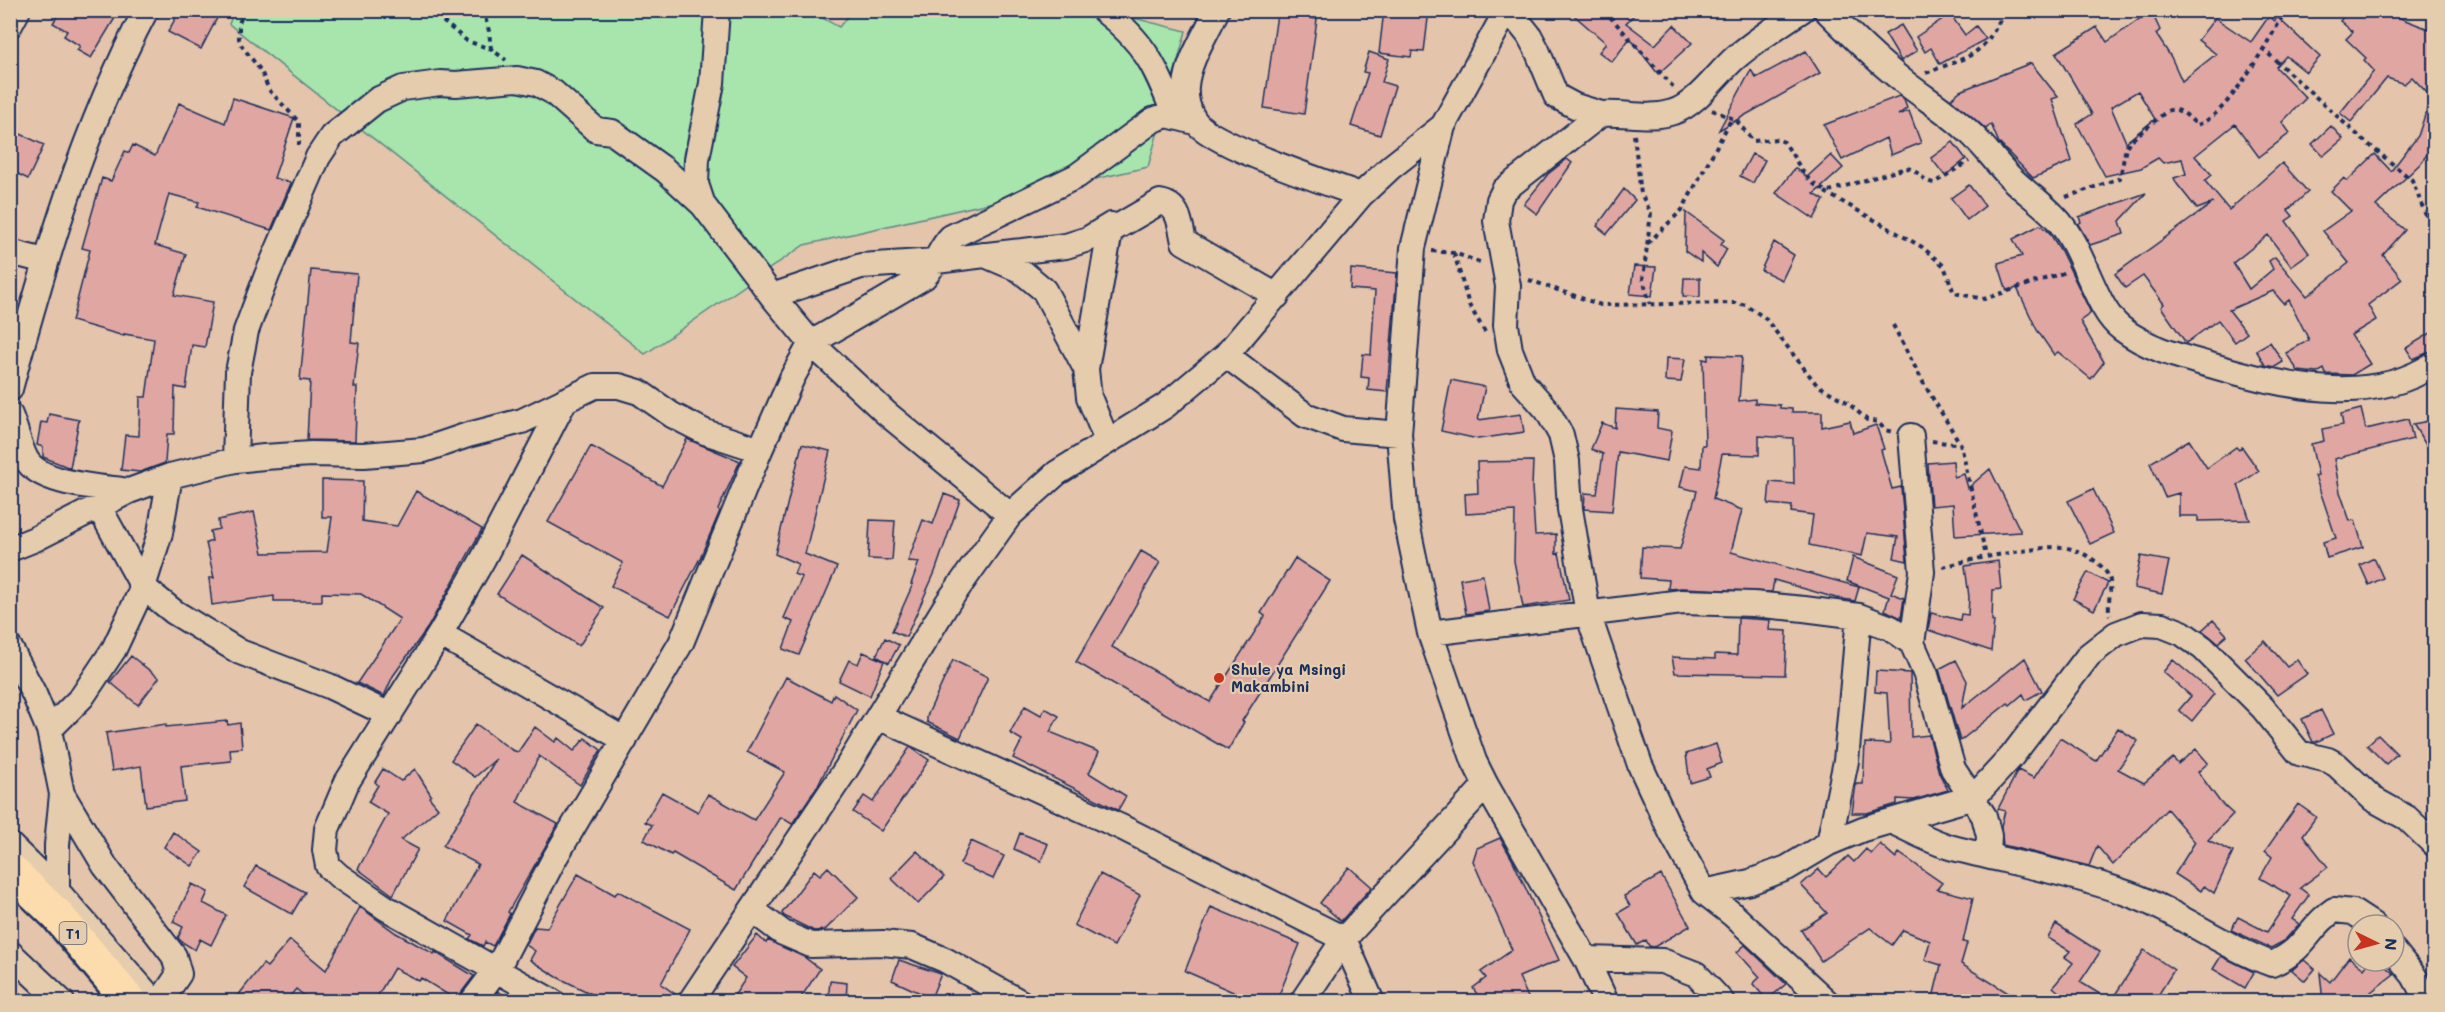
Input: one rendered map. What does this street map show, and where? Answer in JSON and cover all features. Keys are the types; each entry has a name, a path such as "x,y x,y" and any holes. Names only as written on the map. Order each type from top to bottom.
{"highway":[{"name":"T1","path":"10,870 57,903 130,1002"}],"street":[{"path":"10,25 18,10"},
{"path":"10,389 45,261 76,172 111,85 146,10"},
{"path":"703,206 696,184 697,159 712,83 717,10"},
{"path":"1103,10 1120,23 1147,53 1185,119"},
{"path":"1185,119 1188,72 1217,10"},
{"path":"1606,1002 1586,959 1474,761 1430,633 1406,519 1400,434 1413,248 1443,126 1508,10 1538,50 1556,96 1575,106 1601,114 1616,112 1632,117 1667,114 1690,103 1736,57 1802,10"},
{"path":"1826,10 1903,81 1968,130 2011,178 2065,229 2108,315 2119,327 2142,344 2267,381 2308,388 2376,385 2402,380 2434,364"},
{"path":"235,460 238,372 246,331 300,195 318,157 332,136 369,106 403,88 440,83 456,84 517,79 547,88 596,130 612,132 665,170 703,206 811,343 886,413 1010,515"},
{"path":"1601,114 1504,190 1498,200 1496,221 1508,286 1506,325 1510,350 1523,383 1547,410 1561,435 1567,461 1570,509 1588,614 1640,765 1671,832 1704,892 1732,914 1827,1002"},
{"path":"472,1002 497,969 554,861 681,643 760,450 792,378 811,343 924,277 936,261 943,244 951,237 1077,176 1161,116 1185,119 1217,140 1361,195"},
{"path":"690,1002 846,769 948,602 1010,515 1057,473 1165,406 1226,355 1361,195 1391,167 1443,126"},
{"path":"1111,225 1112,230 1160,202 1170,204 1175,208 1184,242 1277,296"},
{"path":"772,296 853,267 936,261 1066,246 1088,239 1111,225"},
{"path":"1107,441 1089,397 1086,369 1111,225"},
{"path":"10,252 45,261"},
{"path":"985,255 1020,270 1044,290 1086,369"},
{"path":"1226,355 1305,415 1343,429 1400,434"},
{"path":"10,549 129,491 170,476 235,460 276,456 364,455 424,450 468,435 522,421 595,386 620,386 639,392 672,415 705,432 760,450"},
{"path":"554,1002 386,908 328,866 325,850 327,829 343,791 440,634 483,559 565,400"},
{"path":"10,415 27,460 39,473 84,484 129,491"},
{"path":"1911,436 1922,572 1912,643"},
{"path":"49,730 82,698 114,649 143,587 160,533 170,476"},
{"path":"99,507 143,587 200,629 240,652 329,686 390,715"},
{"path":"1430,633 1682,602 1753,604 1859,616 1891,628 1912,643 1926,675 1953,769 1964,787 1974,797 1984,816 1989,836 1988,855"},
{"path":"1829,843 1846,760 1859,616"},
{"path":"1704,892 1750,882 1778,871 1829,843 1890,821 1974,797 2012,756 2089,655 2116,634 2142,624 2162,625 2182,633 2203,648 2263,708 2299,753 2328,760 2337,765 2373,800 2407,818 2434,844"},
{"path":"440,634 625,740"},
{"path":"10,648 34,694 49,730 62,794 57,845 57,903"},
{"path":"878,717 1123,828 1344,939 1372,1002"},
{"path":"1302,1002 1344,939 1486,785"},
{"path":"62,794 105,866 174,956 179,974 160,1002"},
{"path":"1890,821 1952,848 2028,864 2129,894 2166,910 2247,955 2272,964 2298,949 2320,919 2334,910 2355,913"},
{"path":"10,845 57,903 154,1002"},
{"path":"752,910 783,933 811,945 883,943 912,946 945,960 1020,1002"},
{"path":"10,953 62,1002"},
{"path":"1586,959 1662,961 1696,974 1722,1002"},
{"path":"2406,966 2428,1002"}],"path":[{"path":"245,10 240,19 240,42 261,71 269,90 299,122 299,147"},
{"path":"429,10 467,41 491,49 506,60 517,79"},
{"path":"483,10 491,49"},
{"path":"1604,10 1690,103 1732,118 1740,123 1753,141 1777,139 1784,142 1813,184 1922,247 1944,266 1952,291 1976,299 1992,297 2085,265"},
{"path":"1903,81 1979,51 1993,34 2005,10"},
{"path":"2042,206 2120,178 2129,142 2167,111 2171,109 2181,111 2197,125 2210,120 2251,71 2262,48 2287,10"},
{"path":"2262,48 2361,138 2412,180 2434,236"},
{"path":"1632,117 1641,194 1651,213 1643,279 1650,304"},
{"path":"1647,244 1682,210 1732,118"},
{"path":"1822,190 1829,191 1906,168 1915,170 1924,180 1934,183 1987,150"},
{"path":"1413,248 1454,254 1592,304 1737,303 1746,305 1765,318 1817,385 1846,402 1867,420 1878,422 1887,431 1961,445"},
{"path":"1893,325 1924,384 1961,445 1986,556"},
{"path":"1922,572 1986,556 2061,547 2077,551 2091,559 2110,577 2108,600 2111,617 2129,628"}],"green space":[{"path":"235,10 808,10 839,27 852,11 1101,10 1186,31 1148,167 804,245 645,354 229,24"}],"building":[{"path":"61,10 103,10 115,18 91,58 77,50 80,46 64,36 67,31 53,23"},
{"path":"180,10 207,10 218,16 201,49 168,32"},
{"path":"1384,10 1429,10 1424,52 1412,51 1411,57 1379,53"},
{"path":"1568,10 1639,10 1626,23 1655,45 1674,25 1692,43 1658,74 1630,38 1612,62 1599,52 1606,43"},
{"path":"2349,10 2386,10 2392,15 2434,31 2434,145 2420,164 2376,206 2405,230 2383,255 2402,279 2368,305 2376,320 2351,335 2370,364 2352,375 2326,374 2324,369 2317,373 2298,371 2286,353 2309,340 2289,300 2284,304 2273,291 2229,310 2247,333 2235,342 2218,320 2186,343 2161,307 2164,304 2143,276 2125,288 2115,274 2213,203 2197,209 2177,184 2174,178 2186,174 2182,159 2163,163 2158,158 2141,168 2105,176 2077,124 2092,114 2056,53 2097,27 2107,42 2151,11 2160,30 2156,34 2171,57 2182,81 2216,54 2198,40 2215,18 2251,42 2269,16 2275,21 2277,17 2320,57 2306,72 2286,56 2276,67 2306,98 2282,122 2290,133 2259,157 2235,124 2195,156 2212,175 2205,181 2229,210 2282,163 2308,192 2288,210 2293,216 2286,221 2309,253 2291,266 2268,235 2233,263 2249,289 2273,269 2269,261 2275,257 2307,296 2349,263 2323,231 2351,211 2331,191 2344,178 2347,181 2375,154 2391,171 2418,136 2431,97 2412,77 2404,84 2387,78 2351,122 2340,113 2374,71 2364,60 2366,58 2346,39 2353,32 2340,21","holes":["2138,91 2155,119 2126,142 2111,107"]},
{"path":"1277,14 1317,19 1304,114 1264,108"},
{"path":"1950,14 1965,35 1976,26 1986,39 1940,64 1931,48 1925,52 1916,37"},
{"path":"1901,25 1917,51 1901,61 1885,34"},
{"path":"1806,51 1820,73 1719,130 1751,70 1756,78"},
{"path":"1369,52 1389,59 1382,82 1395,86 1380,135 1351,126 1368,73 1363,72"},
{"path":"2031,63 2058,97 2052,99 2072,161 2033,178 1999,143 1991,124 1986,129 1951,99 1960,91"},
{"path":"1899,96 1904,100 1907,108 1898,115 1909,111 1921,143 1891,155 1886,138 1842,160 1824,125"},
{"path":"233,98 294,118 274,178 291,183 271,230 197,207 199,202 169,194 155,245 186,254 174,295 213,302 205,347 192,345 186,389 175,387 174,434 167,434 165,463 140,472 121,470 125,435 139,436 140,397 146,397 154,339 124,334 124,336 72,321 90,250 82,248 102,178 111,181 125,151 129,153 133,145 155,156 179,103 225,123"},
{"path":"2331,126 2343,139 2323,156 2312,144"},
{"path":"10,129 44,145 28,179 10,170"},
{"path":"1953,142 1966,159 1945,176 1931,158"},
{"path":"1752,154 1765,160 1753,183 1740,176"},
{"path":"1831,155 1843,168 1814,194 1824,200 1814,219 1776,193 1795,168 1807,177"},
{"path":"1567,159 1572,163 1537,214 1524,204 1548,174"},
{"path":"1969,185 1985,206 1967,220 1951,198"},
{"path":"1624,189 1635,200 1607,234 1597,226"},
{"path":"2146,193 2120,221 2124,234 2090,245 2078,224 2081,222 2079,217"},
{"path":"1686,212 1724,240 1721,245 1727,249 1717,267 1701,253 1701,262 1685,251"},
{"path":"2040,225 2049,232 2061,251 2091,313 2080,321 2104,362 2091,379 2058,352 2054,355 2037,330 2017,288 2007,291 1998,263 2022,256 2013,239"},
{"path":"1774,242 1794,255 1782,280 1761,270"},
{"path":"1634,266 1656,267 1652,296 1630,294"},
{"path":"1351,269 1397,273 1387,392 1368,390 1369,378 1361,377 1363,354 1371,355 1375,291 1350,289"},
{"path":"311,270 357,274 351,342 359,343 354,387 357,387 355,441 307,440 310,381 300,380"},
{"path":"1684,278 1700,278 1700,297 1683,296"},
{"path":"2434,331 2434,350 2413,359 2406,348"},
{"path":"2270,342 2283,362 2275,367 2265,365 2256,350"},
{"path":"1708,355 1742,356 1739,401 1755,399 1755,403 1780,405 1780,408 1792,409 1792,412 1822,412 1822,427 1850,421 1853,433 1876,425 1884,449 1881,450 1892,489 1901,487 1907,561 1894,558 1898,537 1867,533 1862,556 1809,545 1813,515 1791,512 1792,506 1768,504 1770,482 1794,484 1793,438 1759,436 1759,455 1722,454 1713,499 1742,510 1731,552 1859,587 1855,601 1836,598 1774,580 1772,592 1668,589 1669,580 1640,578 1642,547 1680,549 1697,491 1680,487 1685,466 1701,468 1702,445 1705,445 1703,359 1708,360"},
{"path":"1666,358 1685,359 1681,382 1665,381"},
{"path":"1451,380 1485,387 1478,420 1521,414 1524,432 1478,439 1441,431"},
{"path":"1616,409 1658,412 1657,428 1672,431 1667,461 1618,452 1612,511 1584,509 1585,493 1597,494 1603,454 1591,449 1602,423 1615,428"},
{"path":"2361,409 2366,429 2408,419 2413,439 2334,459 2340,492 2350,521 2355,520 2363,547 2327,558 2323,542 2336,538 2315,476 2318,475 2311,444 2324,441 2322,429 2343,425 2341,414"},
{"path":"49,414 79,420 70,468 43,457 43,447 37,445 41,422 47,423"},
{"path":"2434,420 2434,458 2413,424"},
{"path":"687,439 740,461 700,558 670,616 611,586 623,563 548,522 591,446 662,486"},
{"path":"2189,440 2207,468 2236,447 2239,450 2242,447 2259,471 2238,485 2250,520 2198,521 2198,516 2179,516 2179,493 2165,497 2150,463"},
{"path":"802,444 830,451 805,554 837,567 799,655 783,649 793,622 784,618 802,577 794,574 798,564 775,554"},
{"path":"1533,461 1535,535 1556,534 1556,554 1559,553 1569,600 1523,607 1514,561 1515,511 1466,514 1465,494 1478,493 1477,462"},
{"path":"1953,461 1954,477 1964,474 1968,488 1990,469 2021,532 1955,536 1953,504 1931,506 1928,463"},
{"path":"322,480 363,481 362,521 397,526 416,491 482,529 428,627 393,676 384,696 357,683 400,619 361,594 322,593 322,601 274,601 274,596 212,605 209,578 214,578 206,543 212,541 210,531 219,529 218,520 254,512 263,553 327,552 332,517 322,517"},
{"path":"2093,489 2114,533 2090,544 2068,501"},
{"path":"944,494 960,500 935,572 906,637 892,631 913,584 911,584 919,562 908,561 923,520 933,524"},
{"path":"870,520 895,521 892,560 868,559"},
{"path":"1141,551 1160,562 1112,647 1210,702 1265,616 1261,613 1295,558 1330,581 1242,721 1244,722 1228,750 1076,662"},
{"path":"522,555 604,608 579,646 497,594"},
{"path":"2141,556 2169,561 2162,594 2134,588"},
{"path":"1853,557 1898,575 1891,593 1904,598 1901,618 1885,610 1889,597 1847,581"},
{"path":"2374,558 2383,578 2369,585 2360,565"},
{"path":"1998,561 2001,589 1993,590 1992,621 1994,621 1991,651 1928,630 1931,613 1960,620 1961,614 1968,615 1969,597 1965,566"},
{"path":"2088,572 2108,583 2094,610 2073,599"},
{"path":"1483,575 1489,611 1466,614 1460,579"},
{"path":"1738,618 1770,620 1769,630 1787,631 1785,675 1675,673 1672,657 1715,659 1715,654 1737,655"},
{"path":"2213,620 2227,635 2218,643 2202,630"},
{"path":"885,638 899,645 889,663 876,656"},
{"path":"2265,641 2287,667 2297,660 2307,674 2277,695 2245,658"},
{"path":"863,652 884,661 870,696 839,681 849,660 858,664"},
{"path":"131,656 159,678 138,705 110,682"},
{"path":"2025,658 2042,691 2026,700 2023,694 2010,705 2008,703 1960,741 1939,669 1956,660 1967,681 1962,708"},
{"path":"953,660 988,677 960,738 927,722 927,716"},
{"path":"2173,660 2214,694 2192,721 2179,710 2191,696 2163,672"},
{"path":"1876,671 1910,673 1911,737 1929,735 1939,773 1948,790 1914,800 1897,799 1897,804 1867,813 1852,813 1856,784 1863,784 1865,743 1890,744 1887,693 1875,692"},
{"path":"786,677 831,701 834,694 857,710 818,785 792,824 781,817 736,890 673,853 671,855 644,840 652,825 645,822 662,792 698,812 708,794 754,820 785,772 747,752"},
{"path":"1025,706 1041,715 1045,708 1059,716 1050,732 1099,752 1089,773 1126,796 1118,810 1013,758 1022,740 1010,733"},
{"path":"2321,710 2333,734 2313,742 2302,719"},
{"path":"227,721 228,725 240,723 242,748 230,749 231,761 181,766 185,801 146,806 141,766 112,771 106,733 166,724 166,727"},
{"path":"476,724 518,752 535,727 555,742 558,738 574,751 585,738 601,750 580,785 539,756 517,802 558,824 508,912 510,914 493,946 485,942 483,946 469,939 472,935 447,921 478,864 443,846 496,759 475,777 451,760"},
{"path":"2118,728 2138,741 2118,769 2144,783 2173,758 2178,764 2196,749 2208,763 2198,772 2220,802 2233,814 2208,840 2233,852 2214,893 2204,886 2201,891 2175,874 2195,842 2167,809 2113,865 2097,846 2089,866 2003,845 2001,826 2005,811 1998,809 2018,770 2034,778 2060,738 2096,761"},
{"path":"2378,735 2397,754 2386,764 2367,745"},
{"path":"1716,744 1722,763 1707,769 1710,777 1690,783 1686,754"},
{"path":"910,747 929,760 881,831 853,812 864,796 873,802"},
{"path":"383,769 401,781 415,769 431,795 429,797 438,808 401,840 418,849 393,895 358,869 388,814 368,802 378,785 375,782"},
{"path":"2298,804 2316,817 2303,835 2328,867 2300,888 2309,895 2292,919 2299,924 2284,941 2271,948 2231,930 2238,917 2267,932 2291,896 2260,878 2272,857 2265,851"},
{"path":"173,832 202,852 192,866 164,847"},
{"path":"1020,833 1048,844 1041,861 1014,849"},
{"path":"1500,838 1559,960 1519,977 1530,1002 1482,1002 1473,988 1486,978 1481,972 1512,950 1473,861 1477,848"},
{"path":"971,841 1004,856 993,879 960,864"},
{"path":"1880,844 1896,858 1899,853 1942,883 1937,889 1973,898 1963,942 1967,943 1961,964 2023,1002 1932,1002 1941,965 1925,960 1930,941 1903,930 1892,945 1870,928 1821,961 1801,930 1827,913 1801,885 1819,869 1826,877 1848,856 1854,862 1866,849 1871,854"},
{"path":"917,851 944,877 918,904 891,878"},
{"path":"256,866 305,892 292,914 244,887"},
{"path":"828,867 858,897 825,930 814,931 784,916 782,913 814,870 820,875"},
{"path":"1349,867 1372,887 1341,921 1320,903"},
{"path":"578,874 615,895 618,891 690,929 661,984 678,996 676,1002 608,1002 557,977 530,960 535,951 526,945 535,927 547,928"},
{"path":"1100,874 1140,895 1114,946 1074,925"},
{"path":"1661,875 1690,926 1654,947 1649,946 1646,940 1637,945 1618,913 1630,906 1624,896"},
{"path":"192,884 208,892 203,903 226,915 211,945 200,939 195,950 178,938 183,927 173,922"},
{"path":"360,907 396,933 434,954 435,952 474,976 458,1001 421,978 419,981 394,968 374,1002 312,1002 296,989 285,1002 233,1002 263,964 267,967 290,940 326,970"},
{"path":"1211,907 1300,944 1276,1002 1256,1002 1185,971"},
{"path":"2056,924 2100,952 2080,982 2111,1001 2144,950 2174,970 2154,1002 2070,1002 2053,987 2073,963 2065,957 2070,951 2048,938"},
{"path":"757,935 766,943 768,940 804,957 820,969 798,1002 730,1002 746,978 732,967"},
{"path":"1745,945 1786,984 1767,1000 1753,984 1760,977 1737,952"},
{"path":"2221,956 2254,972 2245,988 2213,969"},
{"path":"899,960 941,974 931,998 892,980"},
{"path":"2304,960 2315,969 2305,981 2292,970"},
{"path":"2346,961 2346,973 2394,974 2358,1002 2323,1002 2320,973 2330,982"},
{"path":"830,981 847,983 846,1002 828,1002"},
{"path":"498,991 514,1002 490,1002"}],"place":[{"name":"Shule ya Msingi Makambini","path":"1219,678"}]}
